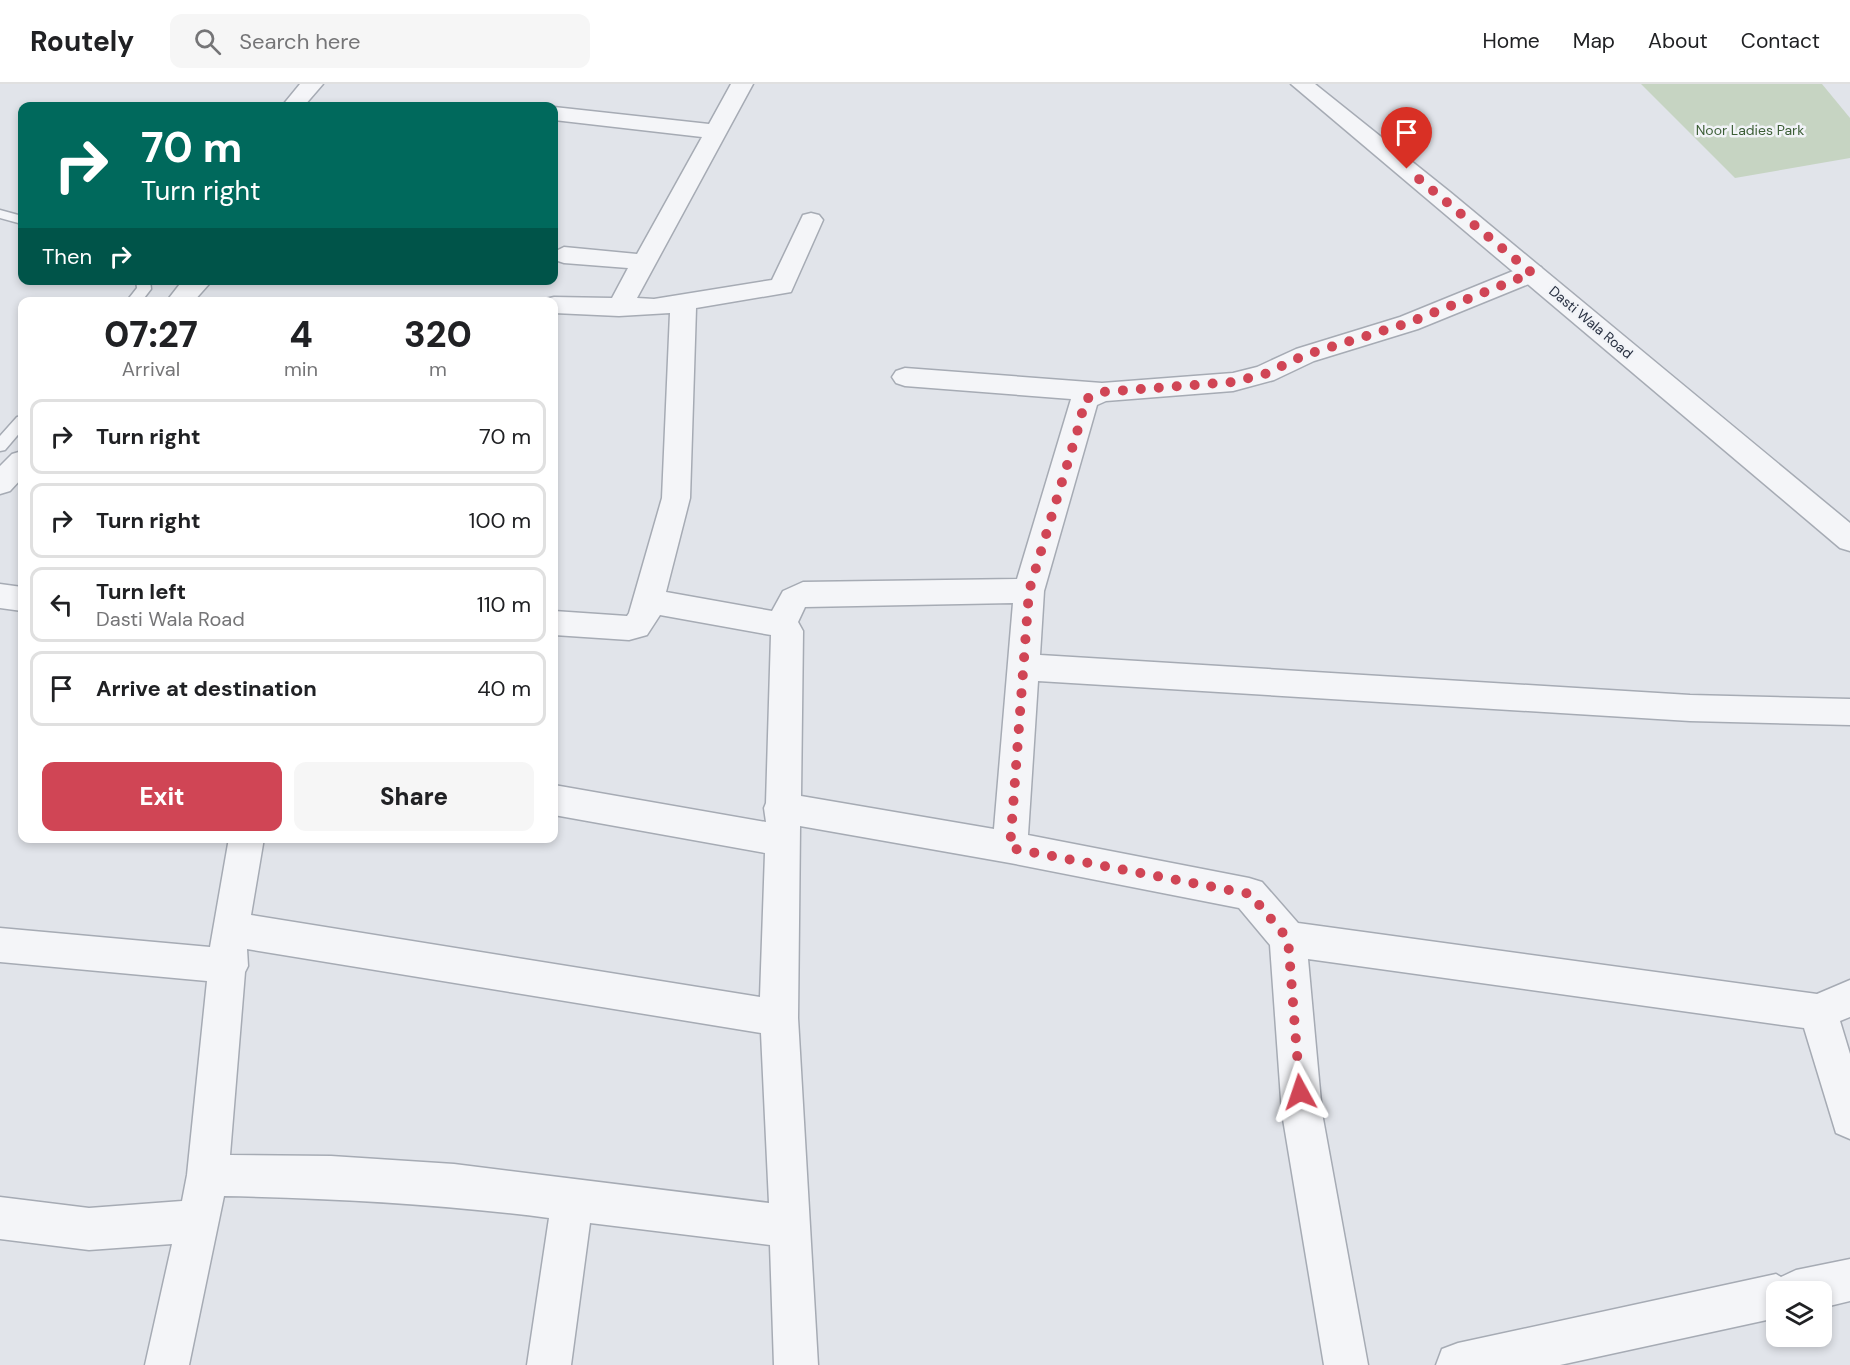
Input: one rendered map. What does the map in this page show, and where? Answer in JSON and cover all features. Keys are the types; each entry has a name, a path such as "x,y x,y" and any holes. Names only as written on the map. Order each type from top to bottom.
{"street":[{"path":"296,102 312,84"},
{"path":"619,308 742,84"},
{"name":"Dasti Wala Road","path":"1302,84 1532,273 1850,540"},
{"path":"558,113 716,132"},
{"path":"558,305 654,307 782,286 811,220"},
{"path":"564,255 644,262"},
{"path":"905,377 1102,392 1233,382 1265,374 1305,355 1408,323 1532,273"},
{"path":"186,297 201,288"},
{"path":"558,623 636,626 643,620 676,498 682,302"},
{"path":"1010,848 1029,591 1081,419 1084,400 1102,392"},
{"path":"0,484 18,465"},
{"path":"781,625 794,599 803,594 1029,591"},
{"path":"0,596 18,598"},
{"path":"648,601 781,625 787,631 781,824 779,1018 796,1365"},
{"path":"1024,667 1690,708 1850,712"},
{"path":"558,800 1010,848 1250,894 1288,939 1302,1113 1346,1365"},
{"path":"167,1365 208,1175 230,948 246,843"},
{"path":"1288,939 1834,1005 1850,1119"},
{"path":"0,945 230,948 779,1018"},
{"path":"208,1175 331,1177 443,1185 791,1227"},
{"path":"549,1365 572,1200"},
{"path":"0,1218 88,1229 197,1221"},
{"path":"1832,1284 1850,1280"},
{"path":"1458,1365 1766,1298"}],"lane":[{"path":"0,214 18,219"},
{"path":"0,446 18,426"}],"green space":[{"name":"Noor Ladies Park","path":"1641,84 1822,84 1850,118 1850,158 1735,178"}],"route":[{"path":"1300,1092 1288,939 1250,894 1010,848 1029,591 1081,419 1084,400 1102,392 1233,382 1265,374 1305,355 1408,323 1532,273 1407,169"}]}
